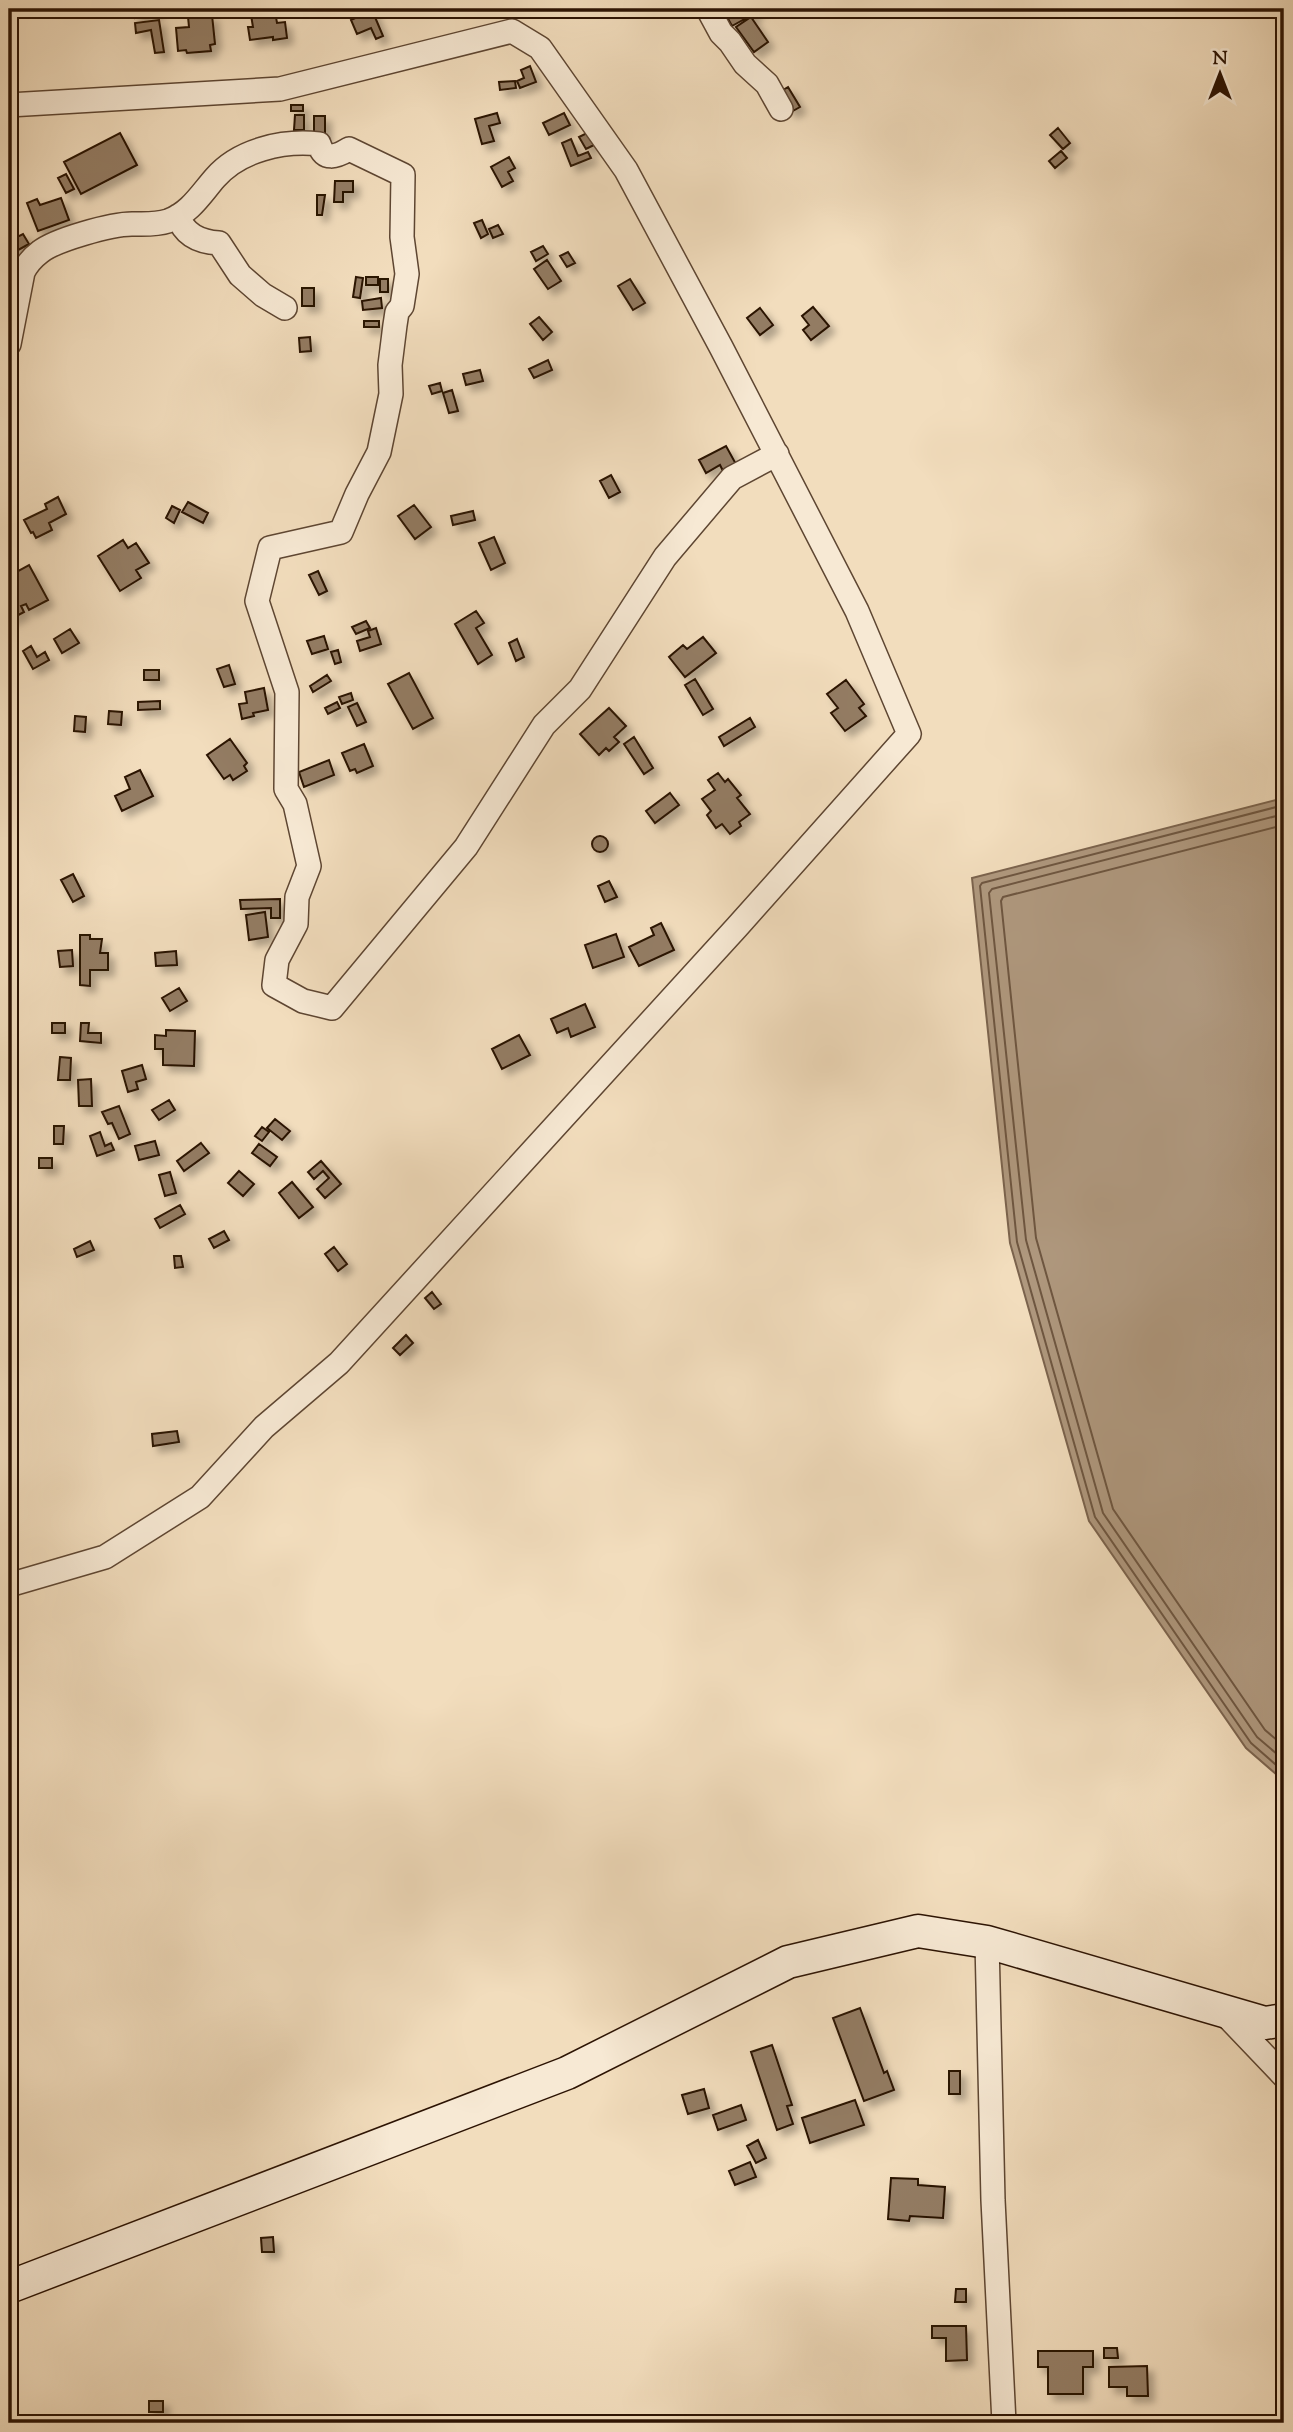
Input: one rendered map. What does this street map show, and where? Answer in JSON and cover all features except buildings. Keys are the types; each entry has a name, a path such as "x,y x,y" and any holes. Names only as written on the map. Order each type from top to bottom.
{"street":[{"path":"708,9 721,33 745,64 767,84 781,109"},
{"path":"9,104 280,89 512,31 540,48 626,170 858,611 909,734 340,1363 264,1427 200,1497 105,1556 9,1585"},
{"path":"9,344 23,272 27,263 40,251 89,232 131,224 145,226 168,221 200,198 222,170 245,154 304,142 318,144 321,153 327,156 334,157 349,149 403,175 402,218 407,274 395,325 390,365 391,394 379,452 341,532 270,548 257,601 287,692 286,789 295,804 309,866 297,897 296,924 277,960 274,985 303,1001 332,1007 466,847 544,725 580,689 665,557 732,478 777,454"},
{"path":"178,216 188,234 207,242 219,243 240,275 263,295 285,308"},
{"path":"9,2287 567,2073 788,1962 919,1931 987,1942 1265,2023 1284,2020"},
{"path":"987,1942 993,2200 1004,2423"},
{"path":"1220,2010 1284,2076"}],"water":[{"path":"1284,798 1284,1781 1246,1748 1089,1521 1010,1243 972,878"}]}
